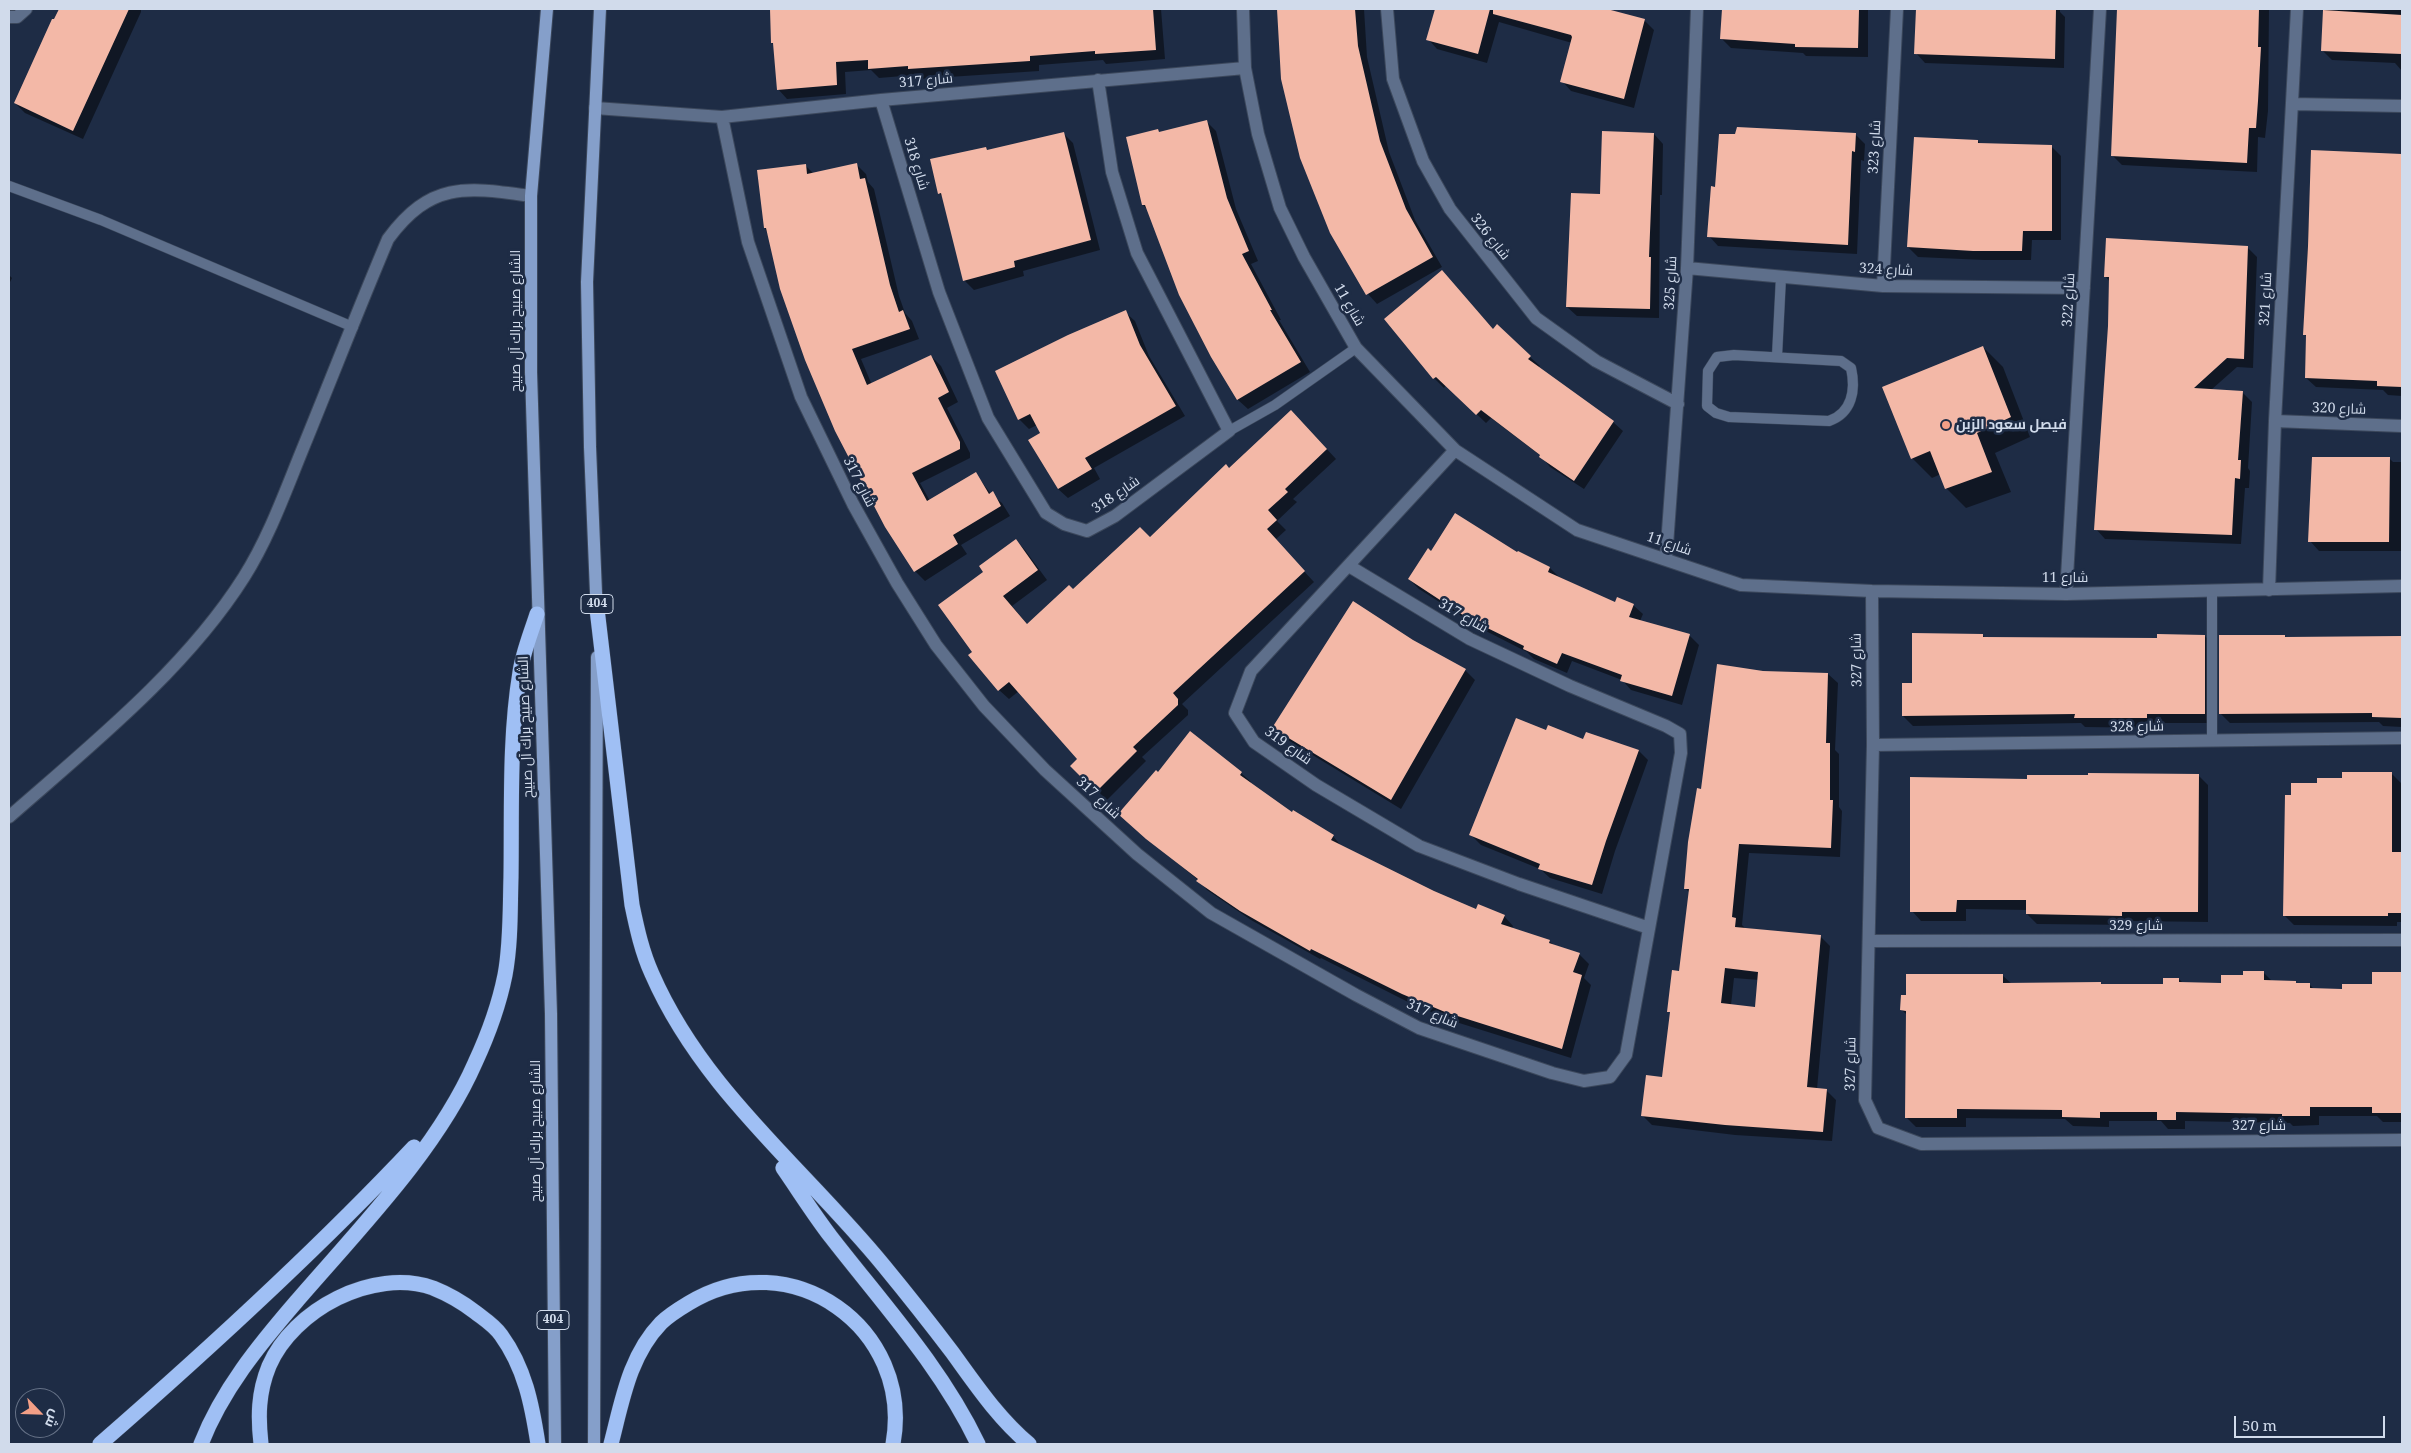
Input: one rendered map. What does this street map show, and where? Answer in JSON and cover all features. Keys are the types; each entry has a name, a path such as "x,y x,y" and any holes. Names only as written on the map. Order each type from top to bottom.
{"highway":[{"path":"597,609 632,905 640,942 655,981 686,1039 757,1130 829,1235 939,1376 962,1412 978,1444"},
{"path":"201,1444 229,1388 260,1344 400,1179 451,1108 475,1066 493,1021 505,974 510,926 513,742 516,700 520,669 537,614"},
{"path":"100,1444 212,1346 284,1279 366,1198 451,1108"},
{"path":"757,1130 878,1259 916,1305 991,1407 1029,1444"},
{"path":"611,1444 627,1379 643,1346 661,1323 674,1312 703,1294 743,1283 784,1284 810,1292 827,1300 853,1318 876,1346 890,1378 897,1417 893,1444"},
{"path":"261,1444 258,1414 259,1398 269,1366 285,1339 296,1327 323,1305 368,1287 384,1284 413,1284 432,1288 462,1302 495,1329 515,1356 526,1384 538,1444"}],"main road":[{"name":"الشارع صبيح براك آل صبيح","path":"547,9 531,196 531,372 537,614 551,1014 555,1444"},
{"name":"404","path":"594,1444 597,609 590,447 588,282 600,9"}],"street":[{"path":"9,17 17,17 26,9"},
{"name":"شارع 11","path":"1243,9 1244,68 1258,134 1280,208 1304,257 1356,348 1456,450 1577,530 1741,585 1872,591 2066,594 2402,586"},
{"name":"شارع 326","path":"1387,9 1393,79 1423,161 1450,209 1536,318 1596,361 1678,404"},
{"name":"شارع 325","path":"1666,559 1688,268 1697,9"},
{"name":"شارع 323","path":"1883,286 1897,9"},
{"name":"شارع 322","path":"2066,594 2100,9"},
{"name":"شارع 321","path":"2269,590 2275,421 2297,9"},
{"name":"شارع 317","path":"1244,68 881,100 722,117 748,242 801,397 853,504 897,583 936,645 984,706 1045,770 1137,854 1211,913 1356,995 1419,1028 1552,1073 1584,1081 1610,1077 1626,1055 1681,753 1680,734 1666,726 1570,686 1470,639 1349,566"},
{"path":"1098,80 1112,172 1137,253 1229,431"},
{"name":"شارع 318","path":"881,100 939,292 988,418 1046,513 1064,524 1088,531 1115,516 1229,431"},
{"path":"2292,104 2402,106"},
{"path":"595,108 722,117"},
{"path":"9,817 113,726 174,664 214,617 244,577 270,530 388,239 401,222 417,207 437,196 458,190 480,189 531,196"},
{"name":"شارع 324","path":"1688,268 1883,286 2084,288"},
{"name":"شارع 320","path":"2275,421 2402,426"},
{"name":"شارع 319","path":"1456,450 1251,671 1235,713 1254,742 1316,785 1419,846 1519,884 1649,928"},
{"name":"شارع 327","path":"1872,591 1873,745 1865,1100 1878,1128 1921,1144 2402,1140"},
{"name":"شارع 328","path":"1873,745 2402,738"},
{"name":"شارع 329","path":"1869,941 2402,940"}],"lane":[{"path":"9,186 101,220 353,327"},
{"path":"1776,356 1781,277"},
{"path":"1229,431 1275,404 1356,348"},
{"path":"1734,355 1776,356 1840,361 1852,368 1851,401 1847,410 1840,417 1829,421 1729,417 1707,406 1708,371 1717,357 1734,355"},
{"path":"2212,591 2212,740"}],"building":[{"path":"59,9 129,9 73,131 14,103 52,19 54,19"},
{"path":"770,9 1153,9 1156,50 1095,54 1095,51 1030,56 1030,61 908,69 908,66 868,69 868,60 836,62 837,85 777,90 773,43 771,43"},
{"path":"1277,9 1355,9 1358,46 1380,141 1406,209 1433,257 1366,295 1330,233 1300,158 1281,79"},
{"path":"1435,9 1490,9 1478,54 1426,40"},
{"path":"1493,9 1607,9 1645,19 1624,99 1560,82 1571,35 1493,14"},
{"path":"1722,9 1859,10 1858,48 1795,47 1795,44 1720,39"},
{"path":"1916,9 2056,9 2055,59 1914,54"},
{"path":"2117,9 2259,9 2258,47 2261,47 2256,128 2249,128 2247,163 2111,156"},
{"path":"2323,10 2402,15 2402,54 2321,51"},
{"path":"1207,120 1227,198 1249,251 1242,254 1272,310 1270,310 1301,362 1237,400 1211,357 1179,295 1145,205 1142,205 1126,137 1158,129 1159,132"},
{"path":"1737,127 1856,133 1855,152 1852,151 1848,245 1707,237 1711,186 1715,187 1719,134 1735,134"},
{"path":"1602,131 1654,133 1649,257 1651,257 1650,309 1566,307 1571,193 1600,194"},
{"path":"1064,132 1091,240 1014,261 1015,267 963,281 941,193 938,194 930,159 986,147 987,150"},
{"path":"1914,137 1978,140 1978,143 2052,145 2052,231 2023,231 2022,251 1973,251 1907,247"},
{"path":"2311,150 2402,154 2402,387 2377,386 2377,381 2305,378 2306,335 2303,335"},
{"path":"857,163 860,179 865,178 890,285 899,312 903,310 910,329 852,349 867,385 931,355 949,392 938,398 960,442 960,449 912,473 927,501 976,472 989,494 993,491 1001,506 953,535 958,544 914,572 885,527 835,431 805,360 780,289 766,228 764,228 757,170 806,164 807,174"},
{"path":"2106,238 2248,246 2244,359 2227,358 2194,388 2243,391 2238,460 2241,460 2240,479 2235,478 2232,535 2094,530 2108,326 2109,277 2104,277"},
{"path":"1442,270 1493,329 1497,324 1531,356 1528,359 1614,421 1574,481 1539,457 1540,455 1481,410 1476,415 1436,377 1433,379 1384,319"},
{"path":"1126,310 1140,345 1176,406 1085,458 1092,469 1058,489 1028,440 1040,433 1030,414 1018,420 995,371 1068,335"},
{"name":"فيصل سعود الزبن","path":"1983,346 2011,417 1977,433 1992,472 1945,489 1930,451 1911,459 1882,387"},
{"path":"1291,410 1327,449 1285,489 1288,492 1268,510 1277,520 1267,529 1305,571 1173,693 1178,699 1178,705 1133,747 1137,751 1096,792 1070,766 1077,759 1009,682 998,691 968,655 972,652 938,605 983,572 979,566 1016,539 1038,570 1003,596 1027,624 1069,585 1073,589 1140,527 1150,537 1226,464 1229,468"},
{"path":"2312,457 2390,457 2389,542 2308,542"},
{"path":"1455,513 1517,552 1550,567 1548,572 1615,602 1617,597 1634,604 1629,617 1690,634 1672,696 1620,681 1622,675 1562,653 1557,664 1523,649 1524,646 1469,619 1408,579 1428,548 1431,551"},
{"path":"1353,601 1413,640 1466,669 1391,800 1272,728"},
{"path":"1912,633 1983,634 1983,637 2157,638 2157,634 2205,635 2205,714 2147,714 2147,718 2074,718 2075,714 1902,716 1902,683 1912,683"},
{"path":"2219,635 2285,635 2285,637 2402,636 2402,718 2372,717 2372,713 2219,714"},
{"path":"1717,664 1763,671 1828,673 1826,743 1830,743 1830,800 1833,800 1831,848 1739,844 1732,917 1736,918 1735,927 1821,935 1807,1087 1827,1089 1823,1132 1725,1125 1641,1116 1646,1075 1662,1077 1670,1012 1667,1012 1672,970 1679,971 1689,889 1684,889 1688,842 1697,788 1701,789","holes":["1725,968 1758,972 1755,1007 1721,1003"]},
{"path":"1516,718 1546,730 1548,725 1583,739 1586,732 1639,750 1592,885 1538,869 1540,864 1469,835"},
{"path":"1190,731 1242,772 1240,775 1292,812 1293,810 1334,835 1331,840 1434,891 1476,909 1478,904 1505,915 1501,924 1550,940 1549,943 1580,953 1573,972 1582,975 1562,1049 1445,1012 1402,994 1311,949 1310,951 1240,911 1196,881 1198,879 1146,839 1118,814 1156,770 1158,772"},
{"path":"2342,772 2392,772 2392,852 2402,852 2402,913 2388,913 2388,916 2283,916 2285,795 2291,795 2291,783 2317,783 2317,778 2342,778"},
{"path":"2088,773 2199,774 2198,912 2122,912 2122,916 2026,914 2026,900 1957,900 1956,912 1910,912 1910,777 2027,779 2027,775 2088,775"},
{"path":"2243,971 2264,971 2264,980 2310,983 2310,988 2342,989 2342,984 2372,984 2372,972 2402,972 2402,1113 2372,1113 2372,1107 2310,1107 2310,1116 2176,1112 2176,1120 2157,1120 2157,1112 2100,1112 2100,1118 2062,1117 2062,1110 1957,1109 1957,1118 1905,1118 1906,1011 1900,1010 1901,995 1906,995 1906,974 2003,974 2003,983 2101,982 2101,984 2163,984 2163,978 2179,978 2179,982 2221,983 2221,975 2243,975"}],"place":[{"name":"فيصل سعود الزبن","path":"1946,425"}]}
